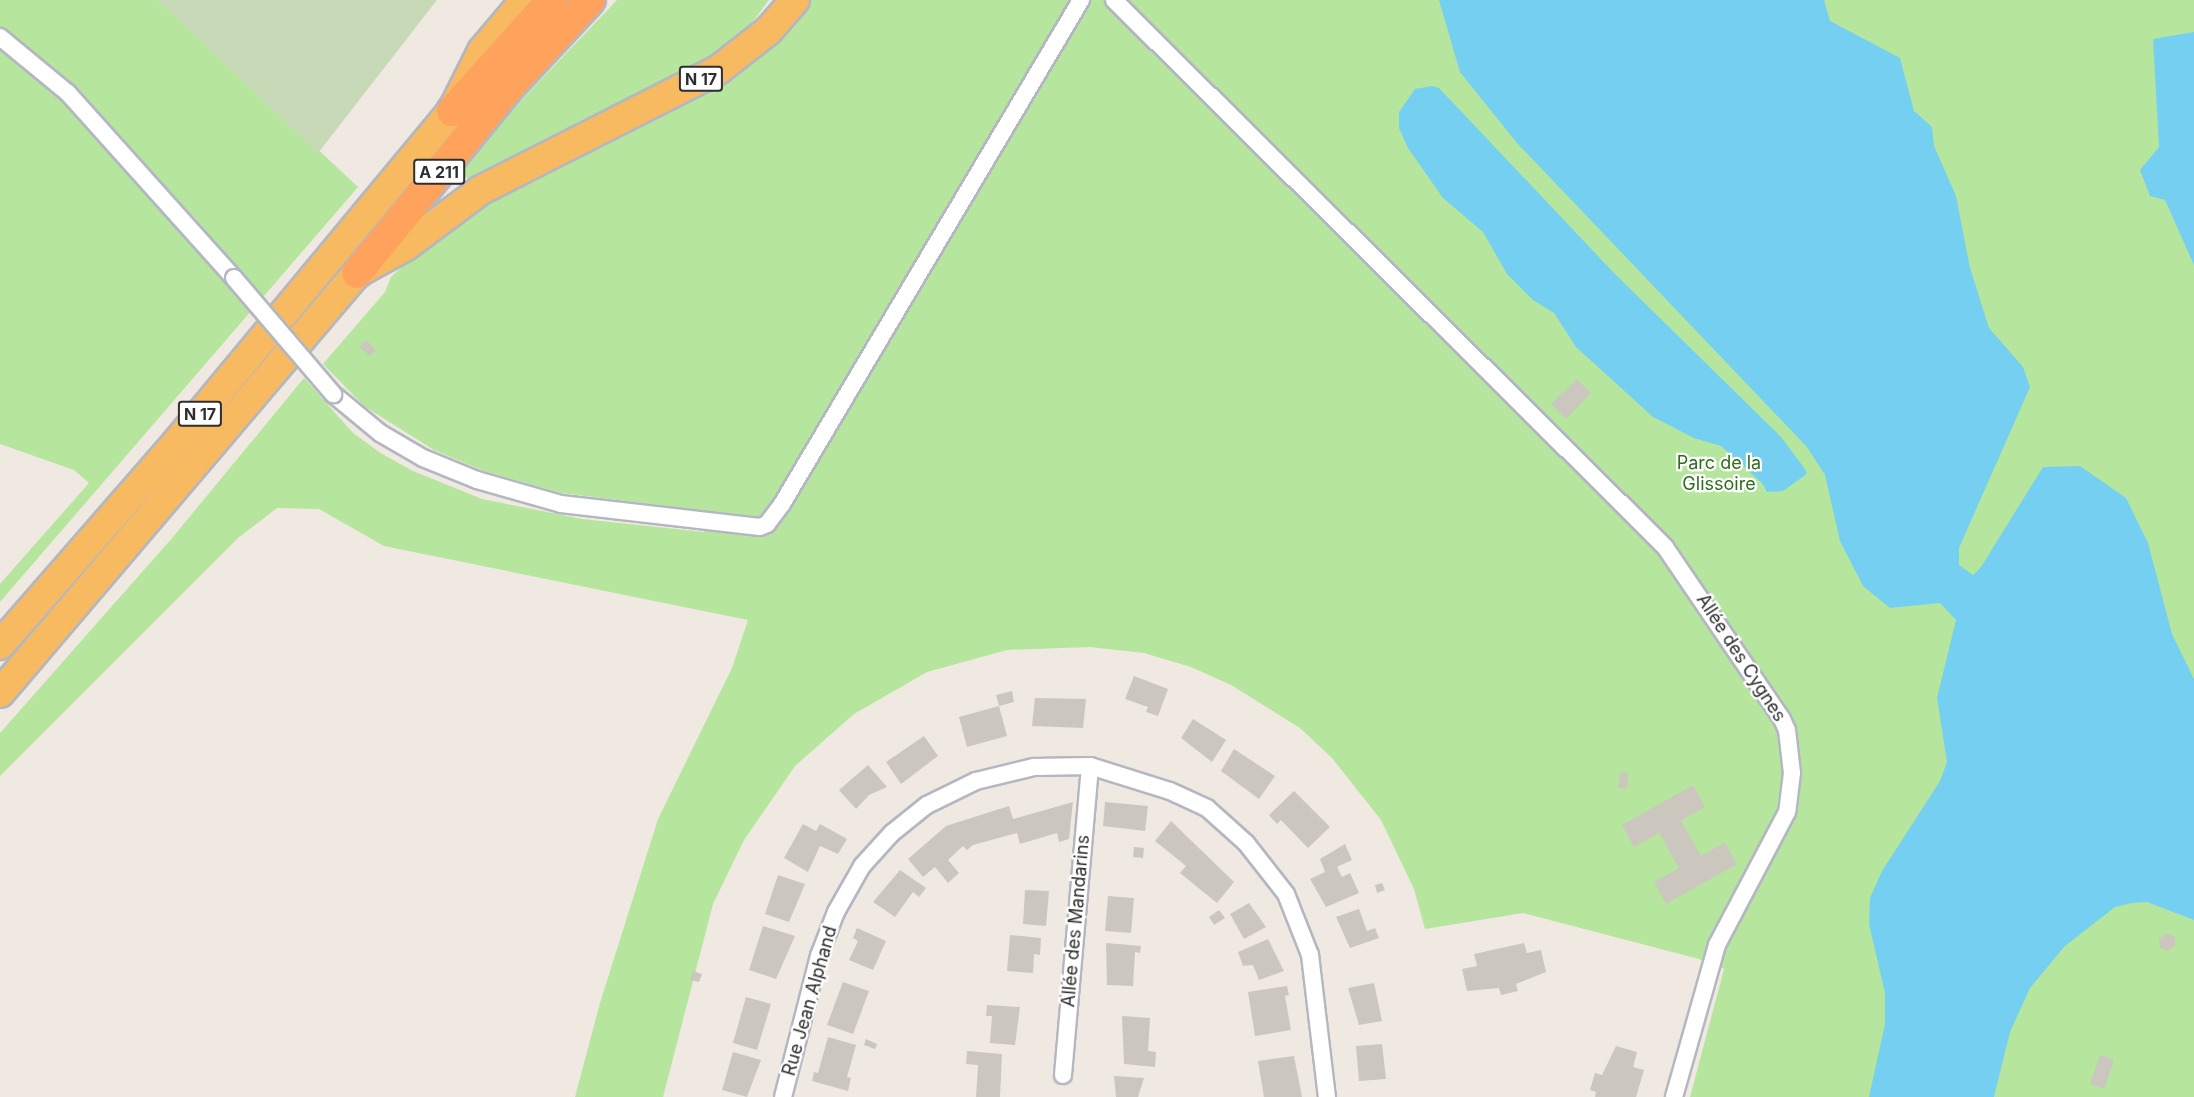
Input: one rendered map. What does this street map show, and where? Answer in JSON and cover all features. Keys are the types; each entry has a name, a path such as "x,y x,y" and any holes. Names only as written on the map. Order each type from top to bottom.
{"highway":[{"name":"N 17","path":"0,645 177,442 452,111 482,51 525,0"},
{"path":"452,111 552,0"},
{"name":"A 211","path":"357,273 500,98 590,0"},
{"name":"N 17","path":"0,693 357,273 406,246 481,190 718,70 760,38 795,0"},
{"path":"0,620 11,608 37,603"}],"street":[{"path":"0,38 68,93 234,278 333,394 380,433 423,458 477,480 561,504 760,527 767,524 788,495 1081,0"},
{"name":"Allée des Cygnes","path":"1114,0 1665,547 1787,730 1792,774 1787,812 1717,945 1674,1097"},
{"name":"Allée des Mandarins","path":"1063,1076 1089,766"},
{"name":"Rue Jean Alphand","path":"783,1097 819,956 836,912 862,866 892,833 927,805 976,782 1034,767 1089,766 1170,791 1207,808 1246,843 1286,894 1310,955 1327,1097"}],"green space":[{"path":"0,0 158,0 358,187 0,602 0,584 89,483 74,470 0,444"},
{"path":"158,0 437,0 318,153"},
{"path":"617,0 769,0 748,28 708,57 471,181 459,172 489,134"},
{"name":"Parc de la Glissoire","path":"802,0 2194,0 2194,1097 1690,1097 1724,969 1699,959 1523,913 1425,929 1414,889 1381,820 1332,758 1300,728 1231,685 1191,667 1144,653 1090,647 1007,650 927,672 854,714 795,766 744,840 713,904 663,1097 575,1097 600,1003 658,819 732,668 748,620 384,546 319,509 277,508 238,538 0,776 0,733 173,537 304,378 353,433 382,454 413,471 482,499 582,519 704,532 705,511 561,493 484,471 434,450 364,406 323,364 385,292 391,277 441,230"}],"water":[{"path":"1439,0 1824,0 1830,21 1900,58 1914,111 1932,127 1934,146 1956,196 1970,268 1989,328 2023,367 2030,387 1959,548 1959,565 1973,575 1981,567 2043,467 2080,466 2126,498 2148,543 2172,634 2194,679 2194,920 2147,902 2132,903 2115,907 2065,946 2030,988 2010,1032 1994,1097 1869,1097 1885,1024 1885,993 1869,924 1870,898 1882,871 1940,781 1947,762 1937,698 1956,620 1940,603 1890,608 1863,586 1840,541 1825,475 1807,447 1517,143 1460,72"},
{"path":"2194,32 2194,265 2165,200 2150,196 2140,170 2159,147 2153,39"},
{"path":"1432,86 1439,88 1614,273 1781,437 1807,473 1804,476 1783,491 1767,492 1762,483 1721,446 1694,438 1653,417 1576,347 1554,313 1533,300 1507,274 1483,232 1443,198 1408,148 1399,128 1399,112 1415,89"}],"building":[{"path":"366,340 376,350 370,356 359,347"},
{"path":"1577,379 1591,393 1566,419 1551,404"},
{"path":"1134,676 1168,689 1158,716 1146,712 1148,707 1125,699"},
{"path":"1012,691 1014,702 999,706 996,695"},
{"path":"1035,698 1086,699 1083,728 1032,726"},
{"path":"999,706 1007,736 967,747 959,717"},
{"path":"1193,719 1226,740 1212,762 1181,738"},
{"path":"924,736 938,756 901,784 886,762"},
{"path":"1234,749 1275,776 1259,799 1221,771"},
{"path":"868,765 887,787 869,795 856,809 839,790"},
{"path":"1620,772 1628,773 1627,789 1618,788"},
{"path":"1693,785 1705,807 1681,821 1701,856 1725,842 1737,864 1666,904 1654,882 1679,868 1659,833 1634,847 1622,825"},
{"path":"1294,791 1330,827 1308,848 1281,820 1277,824 1269,815"},
{"path":"1073,802 1069,839 1059,842 1057,833 1020,844 1017,833 973,845 967,850 963,846 948,860 959,873 948,883 935,867 923,877 908,859 946,826 1009,806 1013,819"},
{"path":"1105,802 1148,806 1145,831 1103,826"},
{"path":"1171,821 1234,882 1217,903 1180,873 1186,866 1155,841"},
{"path":"803,824 816,831 820,824 847,839 838,854 820,846 808,872 784,858"},
{"path":"1345,844 1352,860 1337,867 1342,877 1350,873 1359,893 1326,907 1310,879 1325,872 1320,859"},
{"path":"1134,847 1144,848 1143,858 1133,857"},
{"path":"900,870 926,888 919,897 913,892 895,917 873,902"},
{"path":"778,875 805,884 789,922 765,914"},
{"path":"1382,883 1385,890 1377,893 1375,885"},
{"path":"1025,890 1049,891 1046,926 1023,924"},
{"path":"1108,896 1134,898 1131,933 1105,931"},
{"path":"1249,903 1266,927 1244,939 1230,914"},
{"path":"1359,909 1367,931 1375,928 1379,938 1350,948 1336,917"},
{"path":"1219,910 1225,918 1214,925 1209,917"},
{"path":"763,926 795,936 776,979 749,970"},
{"path":"857,928 886,941 873,970 849,960 858,941 853,938"},
{"path":"2166,933 2175,937 2175,946 2168,951 2160,948 2159,939"},
{"path":"1010,935 1041,938 1040,955 1034,954 1033,973 1007,971"},
{"path":"1268,939 1284,971 1259,980 1253,965 1243,966 1238,952"},
{"path":"1106,943 1141,946 1140,953 1135,952 1133,986 1107,985"},
{"path":"1524,943 1527,953 1541,950 1546,972 1516,984 1518,991 1501,995 1499,988 1467,991 1462,969 1477,966 1474,954"},
{"path":"693,971 702,974 699,982 690,980"},
{"path":"843,982 869,991 853,1034 827,1025"},
{"path":"1374,983 1382,1021 1359,1025 1348,988"},
{"path":"1287,986 1289,995 1285,996 1291,1030 1255,1036 1248,992"},
{"path":"746,997 771,1004 757,1050 733,1043"},
{"path":"987,1005 1020,1007 1015,1045 990,1043 992,1016 986,1016"},
{"path":"1122,1016 1150,1018 1148,1051 1156,1052 1155,1067 1124,1064"},
{"path":"828,1037 856,1045 847,1077 851,1078 848,1091 812,1081 814,1072 818,1073"},
{"path":"866,1039 877,1044 875,1049 864,1045"},
{"path":"1382,1044 1386,1079 1359,1081 1356,1046"},
{"path":"1616,1046 1637,1052 1633,1067 1644,1070 1636,1097 1595,1097 1596,1092 1590,1090 1595,1073 1602,1075"},
{"path":"967,1051 1002,1054 1000,1097 976,1097 978,1065 966,1064"},
{"path":"733,1052 761,1060 747,1097 722,1090"},
{"path":"2100,1055 2114,1060 2104,1089 2090,1084"},
{"path":"1294,1056 1302,1097 1264,1097 1258,1061"},
{"path":"1114,1076 1144,1078 1138,1097 1116,1097"}]}
